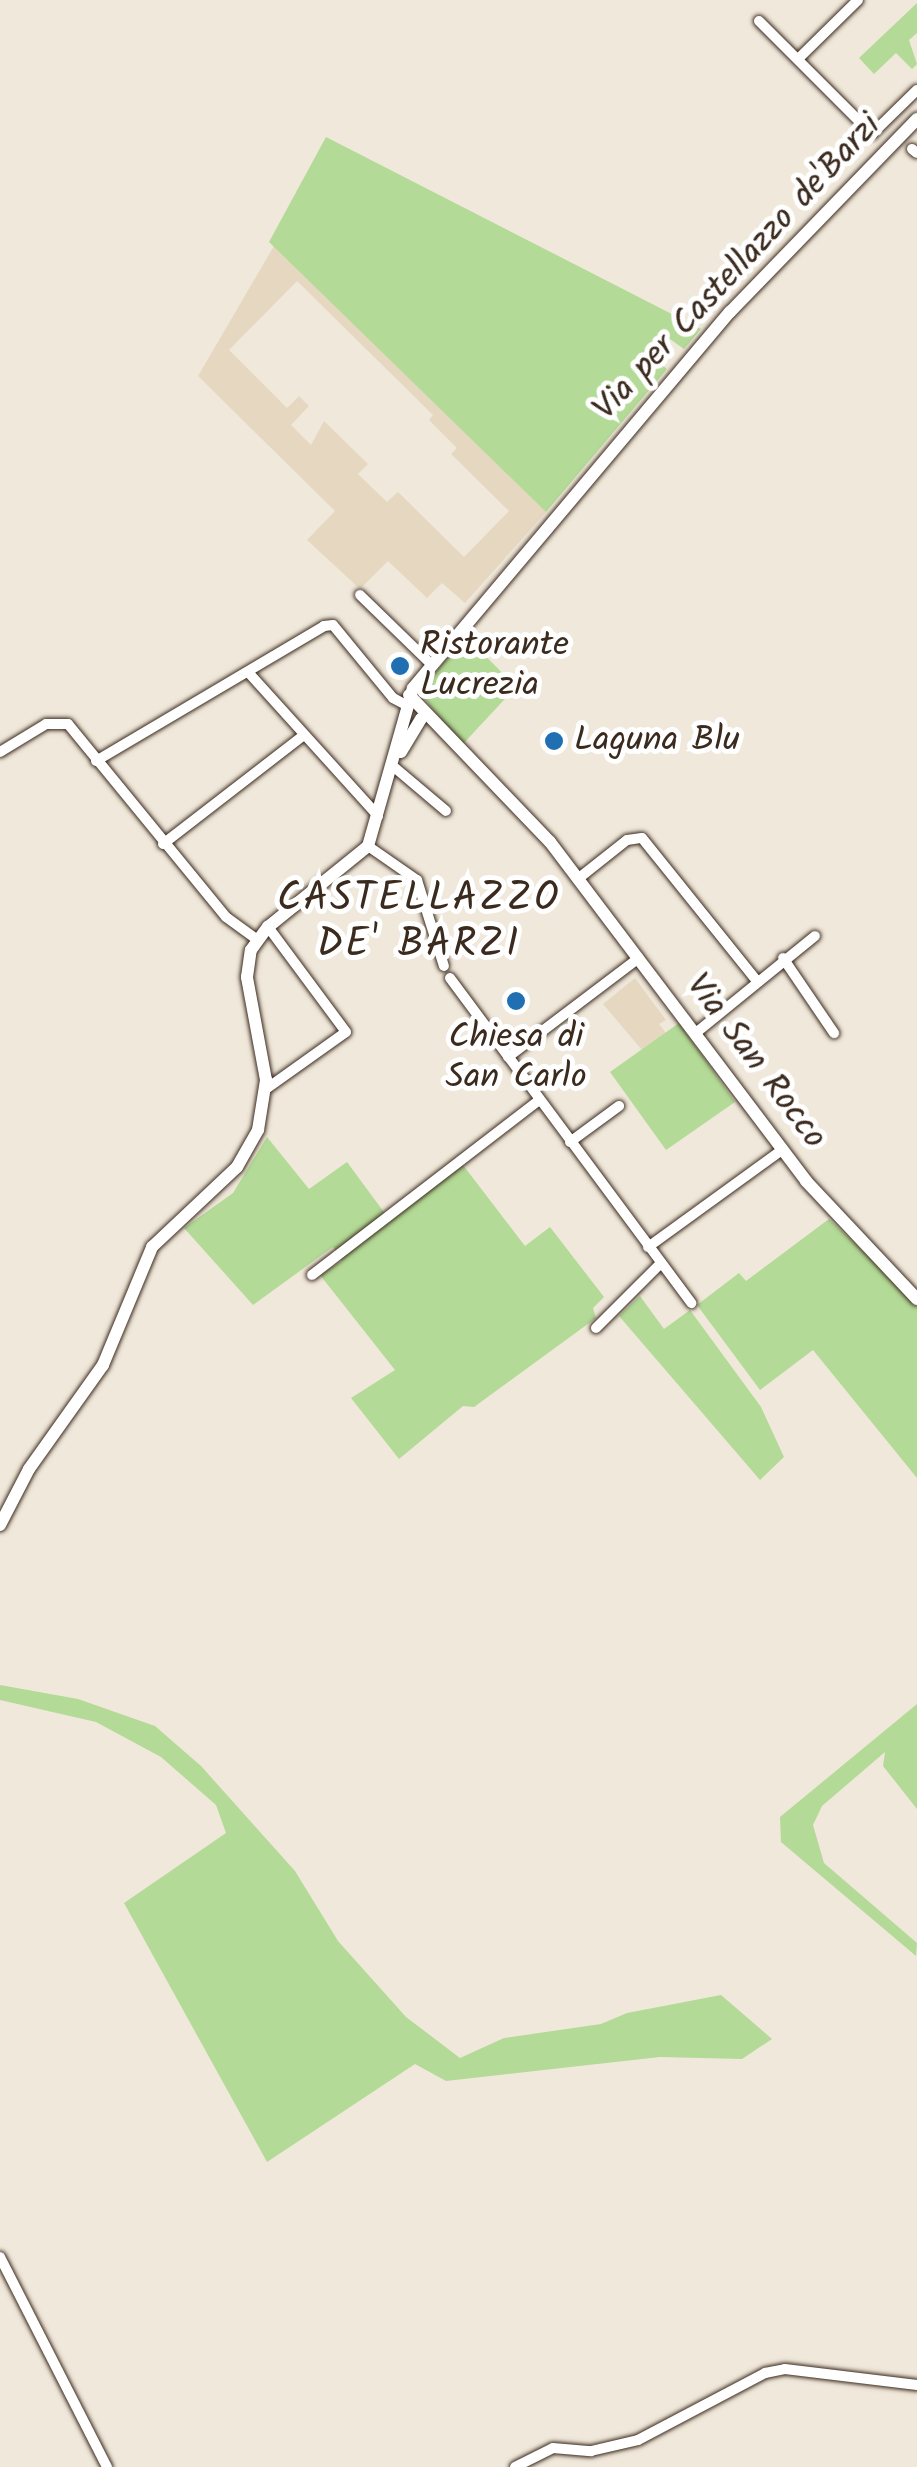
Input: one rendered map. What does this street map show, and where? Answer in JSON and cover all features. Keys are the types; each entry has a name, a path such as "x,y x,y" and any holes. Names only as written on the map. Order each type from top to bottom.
{"street":[{"path":"798,58 858,0"},
{"path":"758,21 872,134 917,90"},
{"name":"Via per Castellazzo de'Barzi","path":"406,706 431,664 730,312 917,119"},
{"path":"360,595 431,664"},
{"path":"0,1525 28,1468 103,1365 152,1246 237,1167 258,1130 266,1089 246,964 256,940 268,926 368,846 394,768 406,706 393,698 334,625 96,761"},
{"path":"248,672 378,816"},
{"name":"Via San Rocco","path":"406,706 429,721 578,878 822,1202 917,1299"},
{"path":"0,752 61,721 236,928 256,940"},
{"path":"394,768 429,721"},
{"path":"164,844 304,735"},
{"path":"394,768 446,811"},
{"path":"578,878 627,840 642,838 756,980"},
{"path":"368,846 417,880 444,966"},
{"path":"266,1089 346,1032 268,926"},
{"path":"697,1032 814,936"},
{"path":"508,1057 639,958"},
{"path":"783,958 834,1033"},
{"path":"450,978 691,1303"},
{"path":"312,1276 539,1100"},
{"path":"570,1142 620,1106"},
{"path":"648,1246 782,1150"},
{"path":"596,1328 661,1263"},
{"path":"0,2256 107,2467"},
{"path":"515,2467 553,2448 592,2451 638,2440 742,2384 785,2369 917,2385"}],"shaded area":[{"path":"274,246 546,512 465,603 442,583 427,598 388,561 360,589 307,540 335,511 198,376","holes":["297,281 433,415 429,420 457,448 451,454 509,511 464,557 398,492 387,502 358,474 368,464 324,421 311,445 291,425 309,406 299,396 287,408 229,350"]},
{"path":"635,978 666,1020 659,1024 666,1033 642,1050 603,1004"}],"green space":[{"path":"917,3 917,33 909,40 917,64 912,69 896,53 874,74 859,58"},
{"path":"326,137 701,329 684,349 667,337 651,356 667,369 546,512 269,242"},
{"path":"465,635 516,687 462,745 420,693"},
{"path":"679,1023 735,1102 666,1150 610,1072"},
{"path":"267,1137 309,1189 347,1162 389,1219 463,1165 525,1246 550,1227 604,1297 593,1308 596,1318 474,1407 463,1406 399,1459 351,1398 395,1370 320,1275 342,1261 333,1247 253,1305 184,1228 233,1193"},
{"path":"829,1219 917,1303 917,1478 813,1350 760,1390 697,1305 739,1273 746,1281"},
{"path":"640,1296 664,1329 690,1310 761,1407 784,1457 760,1480 619,1316"},
{"path":"0,1685 78,1699 155,1726 201,1766 295,1871 338,1941 406,2017 460,2058 504,2038 601,2024 627,2013 721,1995 772,2039 742,2059 660,2057 446,2081 415,2064 267,2162 124,1903 226,1833 216,1805 161,1757 96,1722 0,1700"},
{"path":"917,1704 917,1809 883,1766 885,1752 822,1806 813,1825 824,1863 917,1943 916,1956 781,1842 780,1817"}],"place":[{"name":"Ristorante Lucrezia","path":"400,666"},
{"name":"Laguna Blu","path":"554,741"},
{"name":"Chiesa di San Carlo","path":"516,1001"}],"district":[{"name":"CASTELLAZZO DE' BARZI","path":"419,922"}]}
